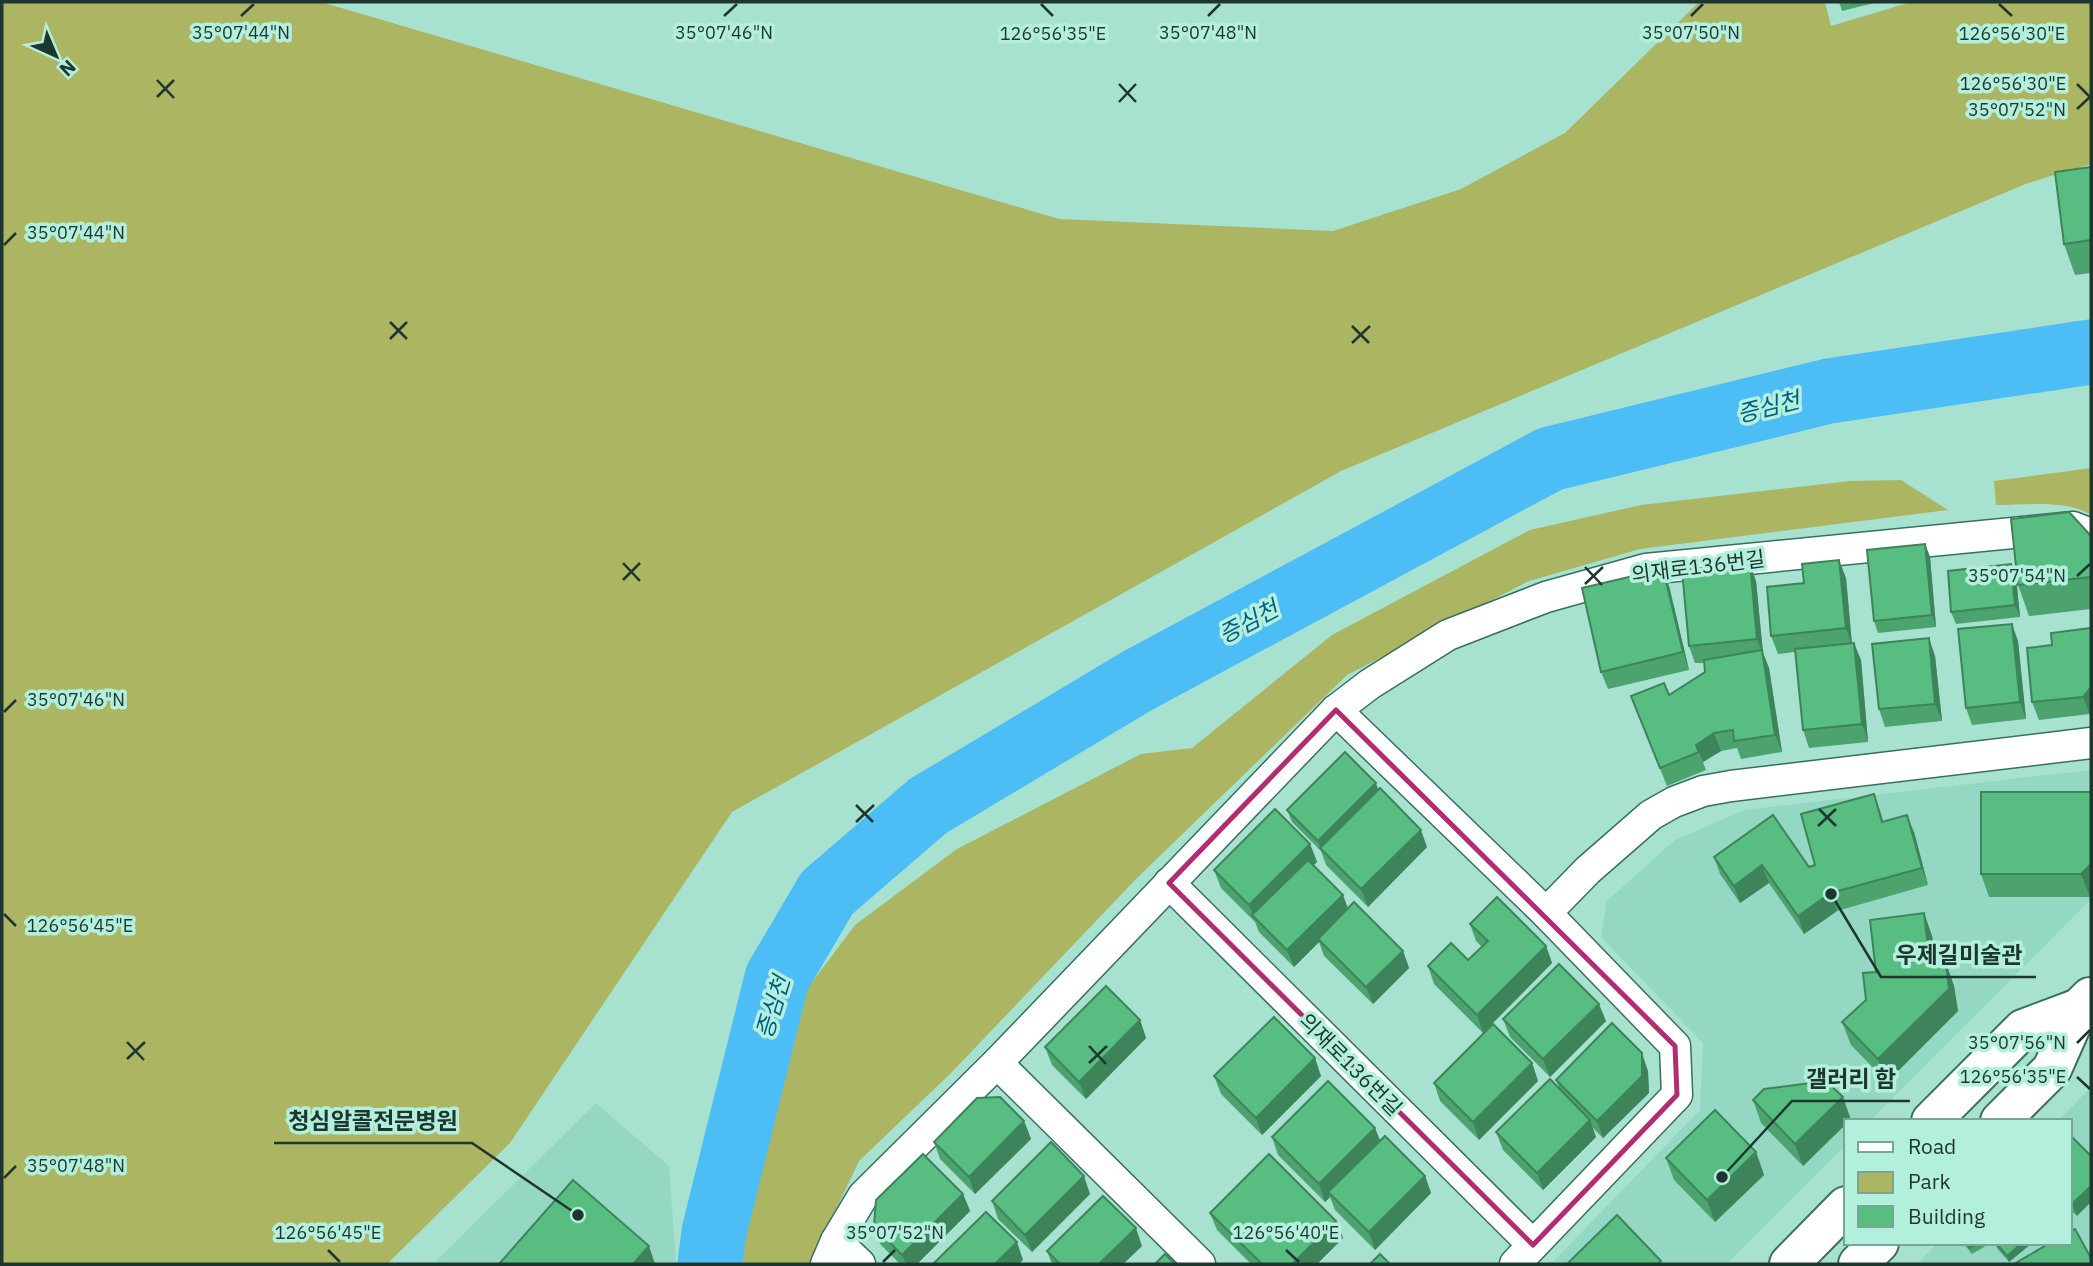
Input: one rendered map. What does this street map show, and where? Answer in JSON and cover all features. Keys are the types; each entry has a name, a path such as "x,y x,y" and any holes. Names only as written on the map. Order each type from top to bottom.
{"main road":[{"path":"1933,1119 2022,1029 2085,1002"},
{"path":"2002,1119 2052,1069 2085,1002"},
{"path":"1789,1264 1844,1208"},
{"path":"1858,1264 1877,1245"}],"street":[{"name":"의재로136번길","path":"860,1264 831,1253 863,1196 997,1063 1336,710 1370,684 1448,635 1546,597 1646,569 2073,527 2091,534"},
{"name":"의재로136번길","path":"1169,883 1524,1255 1677,1095 1675,1046 1546,913 1336,710"},
{"path":"1546,913 1588,870 1651,816 1674,802 1703,791 2091,743"},
{"path":"997,1063 1200,1264"}],"highlighted area":[{"path":"1336,710 1675,1046 1677,1095 1533,1245 1169,883"}],"shaded area":[{"path":"2091,770 2091,899 1872,1119 1844,1119 1844,1147 1727,1264 1551,1264 1700,1110 1703,1043 1601,937 1607,901 1675,840 1744,810"},
{"path":"2091,1087 2091,1264 1917,1264 1936,1245 2072,1245 2072,1119 2060,1119"},
{"path":"596,1103 669,1166 676,1264 433,1264"}],"green space":[{"path":"2,2 321,2 1059,219 1333,231 1461,189 1565,133 1699,2 1825,2 1831,26 1911,2 2091,2 2091,164 2028,183 1341,471 732,812 510,1143 387,1264 2,1264"},
{"path":"2091,468 2091,515 2058,505 1996,505 1994,481"},
{"path":"1901,480 1948,510 1640,549 1529,581 1347,675 1137,878 951,1073 859,1161 810,1264 730,1264 735,1232 807,989 855,925 957,849 1141,754 1192,748 1332,635 1530,530 1641,505 1850,481"}],"building":[{"path":"2091,167 2091,240 2064,244 2055,172"},
{"path":"2069,512 2091,536 2091,577 2018,585 2011,519"},
{"path":"1925,544 1932,615 1874,621 1867,550"},
{"path":"1839,560 1846,628 1771,636 1767,587 1804,583 1802,564"},
{"path":"1750,563 1757,639 1689,646 1682,570"},
{"path":"2011,564 2015,605 1951,612 1948,571"},
{"path":"1663,569 1683,652 1601,672 1582,588"},
{"path":"2012,624 2020,702 1966,708 1958,629"},
{"path":"2091,628 2091,687 2083,697 2032,702 2027,648 2052,645 2051,633"},
{"path":"1929,638 1935,704 1879,709 1872,644"},
{"path":"1854,643 1862,724 1803,730 1795,649"},
{"path":"1762,650 1775,735 1734,741 1733,730 1714,733 1696,745 1699,752 1660,768 1631,696 1664,683 1669,695 1705,672 1704,660"},
{"path":"1345,752 1376,783 1318,841 1287,810"},
{"path":"1380,788 1421,830 1361,889 1320,848"},
{"path":"1981,792 2091,792 2091,864 2081,874 1981,874"},
{"path":"1874,794 1882,822 1907,815 1922,868 1831,893 1798,916 1762,865 1734,886 1714,857 1773,815 1809,867 1815,865 1801,814"},
{"path":"1275,809 1310,844 1249,905 1214,870"},
{"path":"1308,860 1343,895 1287,950 1252,915"},
{"path":"1497,897 1546,946 1477,1015 1428,966 1451,943 1468,960 1488,941 1470,924"},
{"path":"1354,902 1403,951 1366,987 1318,939"},
{"path":"1924,913 1930,965 1946,963 1949,989 1878,1059 1842,1022 1866,1000 1863,973 1876,972 1870,920"},
{"path":"1559,964 1599,1004 1543,1059 1503,1019"},
{"path":"1106,986 1140,1020 1079,1082 1045,1047"},
{"path":"1274,1017 1315,1058 1256,1118 1214,1076"},
{"path":"1612,1023 1642,1053 1642,1076 1597,1121 1556,1080"},
{"path":"1493,1024 1532,1063 1473,1122 1434,1083"},
{"path":"1550,1079 1590,1120 1537,1173 1496,1132"},
{"path":"1328,1081 1375,1128 1319,1184 1272,1137"},
{"path":"1826,1081 1843,1097 1795,1144 1753,1100 1764,1089"},
{"path":"1000,1097 1024,1121 969,1177 934,1142 977,1098"},
{"path":"1715,1110 1756,1152 1707,1200 1666,1158"},
{"path":"1385,1136 1425,1176 1369,1232 1328,1192"},
{"path":"2072,1137 2091,1156 2091,1186 2072,1204"},
{"path":"1051,1142 1084,1176 1025,1235 992,1201"},
{"path":"923,1154 963,1194 902,1255 874,1226 876,1200"},
{"path":"1269,1154 1336,1221 1292,1264 1262,1264 1210,1213"},
{"path":"573,1180 649,1246 633,1264 499,1264"},
{"path":"1103,1196 1136,1228 1099,1264 1060,1264 1047,1251"},
{"path":"986,1212 1017,1242 995,1264 933,1264"},
{"path":"1617,1215 1661,1261 1657,1264 1567,1264"},
{"path":"2075,1229 2091,1258 2091,1264 2014,1264 2047,1245 2072,1245 2072,1230"},
{"path":"1998,1245 2020,1245 2007,1256"},
{"path":"1165,1254 1175,1264 1155,1264"},
{"path":"1380,1254 1390,1264 1370,1264"}],"waterway":[{"name":"증심천","path":"710,1264 714,1232 777,978 827,893 928,806 1137,681 1550,459 1829,391 2091,352"}],"place":[{"name":"우제길미술관","path":"1831,894"},
{"name":"갤러리 함","path":"1722,1177"},
{"name":"청심알콜전문병원","path":"578,1215"}]}
